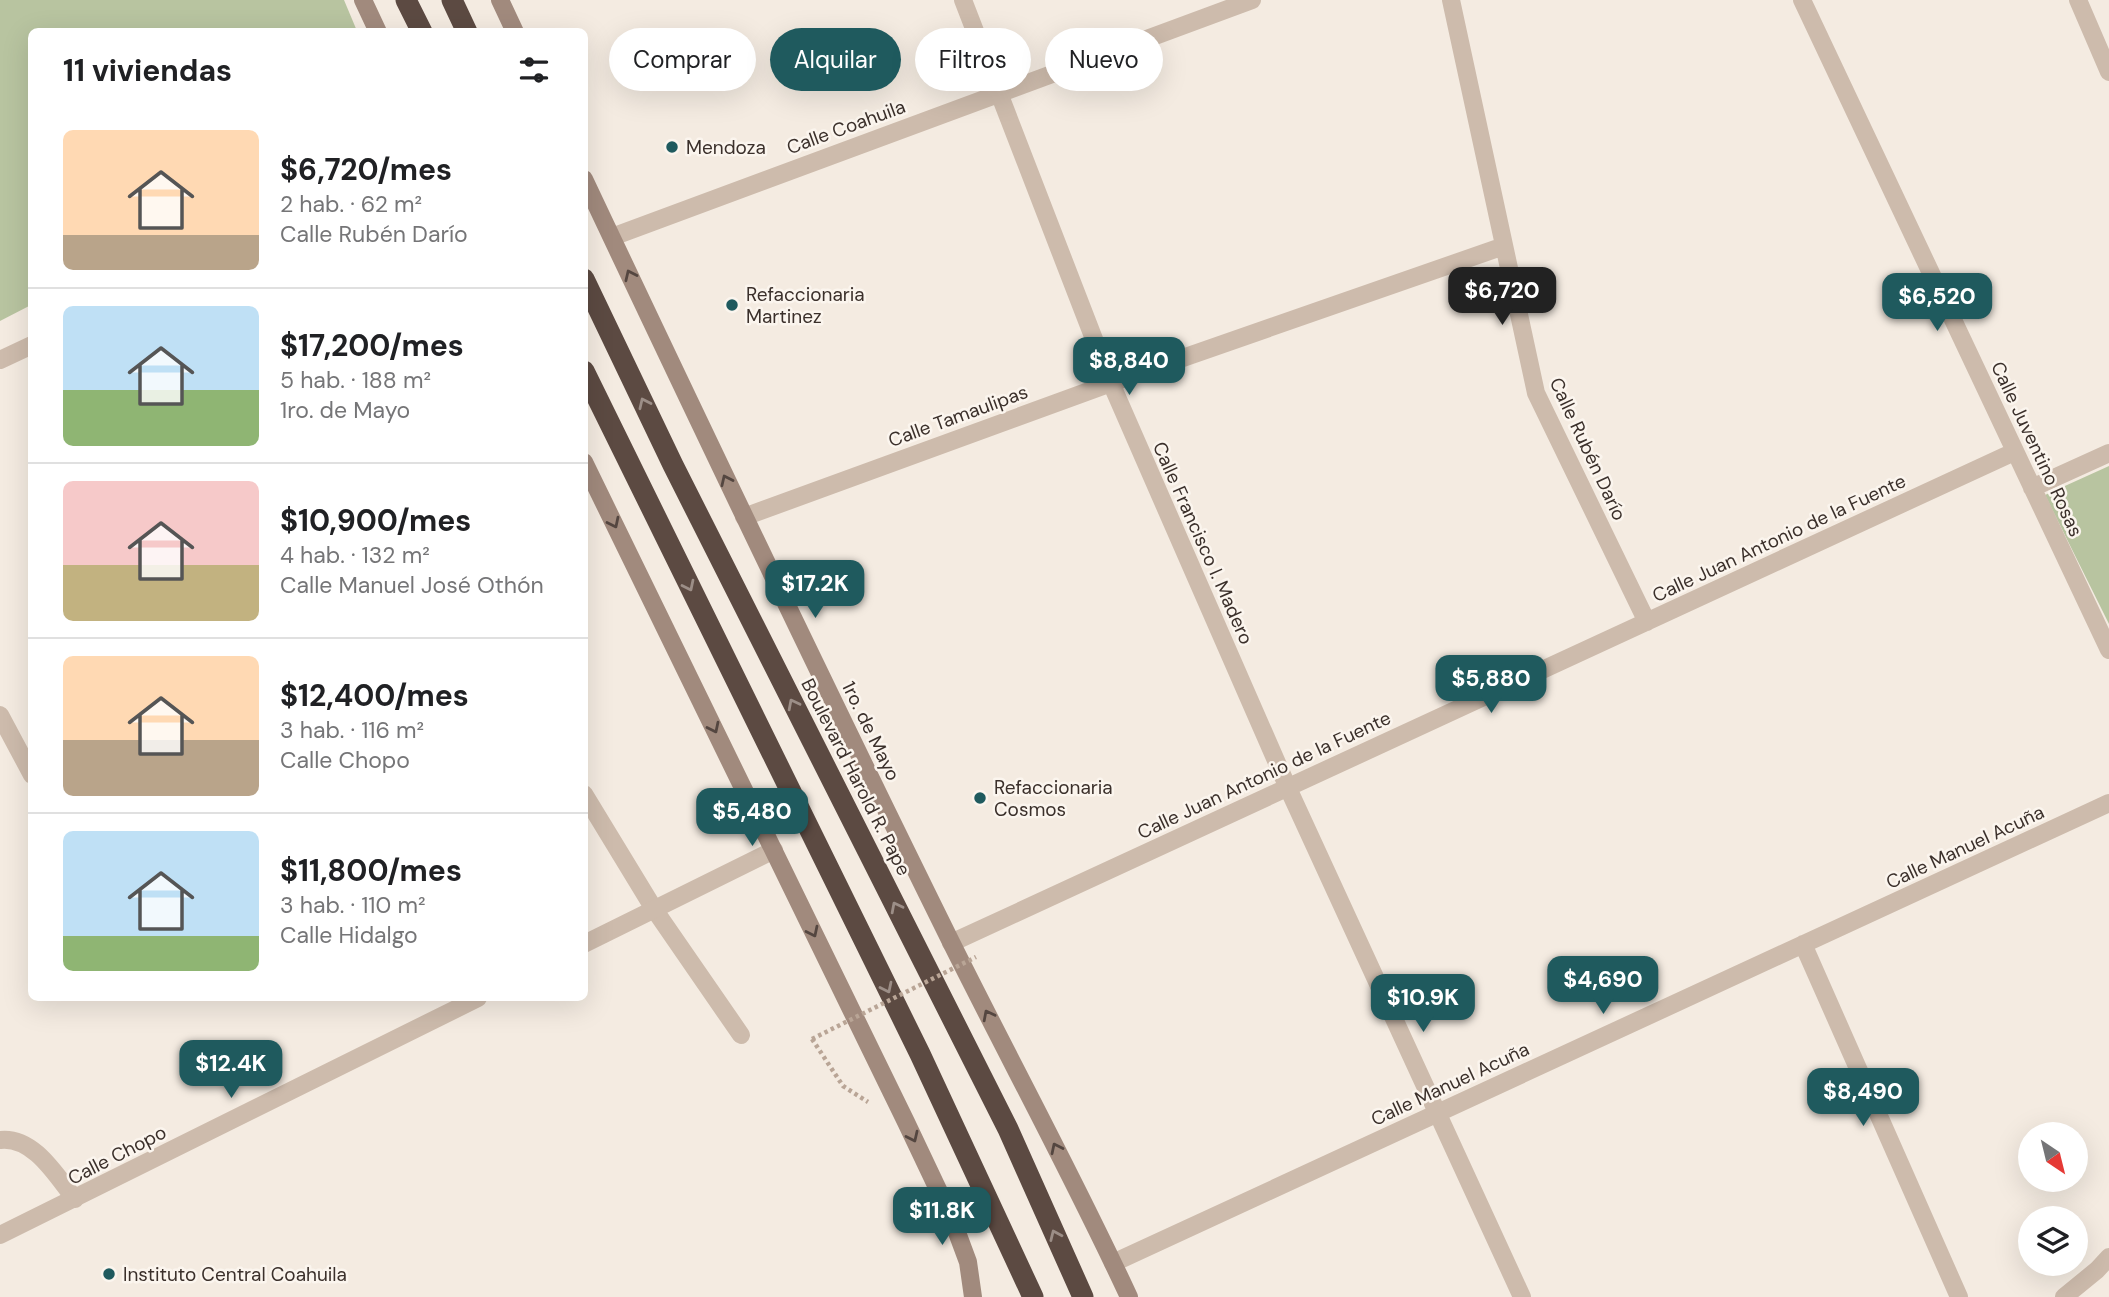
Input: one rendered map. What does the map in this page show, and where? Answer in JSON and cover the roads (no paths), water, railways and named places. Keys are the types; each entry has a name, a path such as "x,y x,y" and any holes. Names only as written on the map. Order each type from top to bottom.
{"highway":[{"path":"406,0 420,28"},
{"path":"452,0 465,28"},
{"name":"Boulevard Harold R. Pape","path":"588,287 673,465 1008,1129 1083,1297"},
{"path":"588,379 920,1054 1032,1297"}],"main road":[{"path":"363,0 376,28"},
{"path":"500,0 513,28"},
{"name":"1ro. de Mayo","path":"588,187 744,517 951,943 1020,1075 1129,1297"},
{"path":"588,469 906,1122 952,1219 984,1297"},
{"path":"968,1262 973,1297"}],"street":[{"name":"Calle Francisco I. Madero","path":"963,0 1111,383 1288,788 1522,1297"},
{"name":"Calle Coahuila","path":"612,237 1252,0"},
{"name":"Calle Rubén Darío","path":"1451,0 1536,393 1647,622"},
{"name":"Calle Juventino Rosas","path":"1802,0 2109,650"},
{"path":"2078,0 2109,72"},
{"name":"Calle Tamaulipas","path":"744,517 1111,383 1504,246"},
{"path":"0,360 28,347"},
{"name":"Calle Juan Antonio de la Fuente","path":"951,943 2014,452"},
{"path":"2032,488 2109,453"},
{"path":"0,715 28,768"},
{"path":"588,801 654,909 741,1035"},
{"name":"Calle Manuel Acuña","path":"1113,1263 2109,803"},
{"path":"588,942 774,850"},
{"path":"1803,944 1959,1297"},
{"name":"Calle Chopo","path":"0,1236 472,1001"},
{"path":"0,1140 7,1139 24,1144 40,1156 75,1199"},
{"path":"2064,1297 2105,1265"}],"place":[{"name":"Mendoza","path":"672,147"},
{"name":"Refaccionaria Martinez","path":"732,305"},
{"name":"Refaccionaria Cosmos","path":"980,798"},
{"name":"Instituto Central Coahuila","path":"109,1274"}]}
